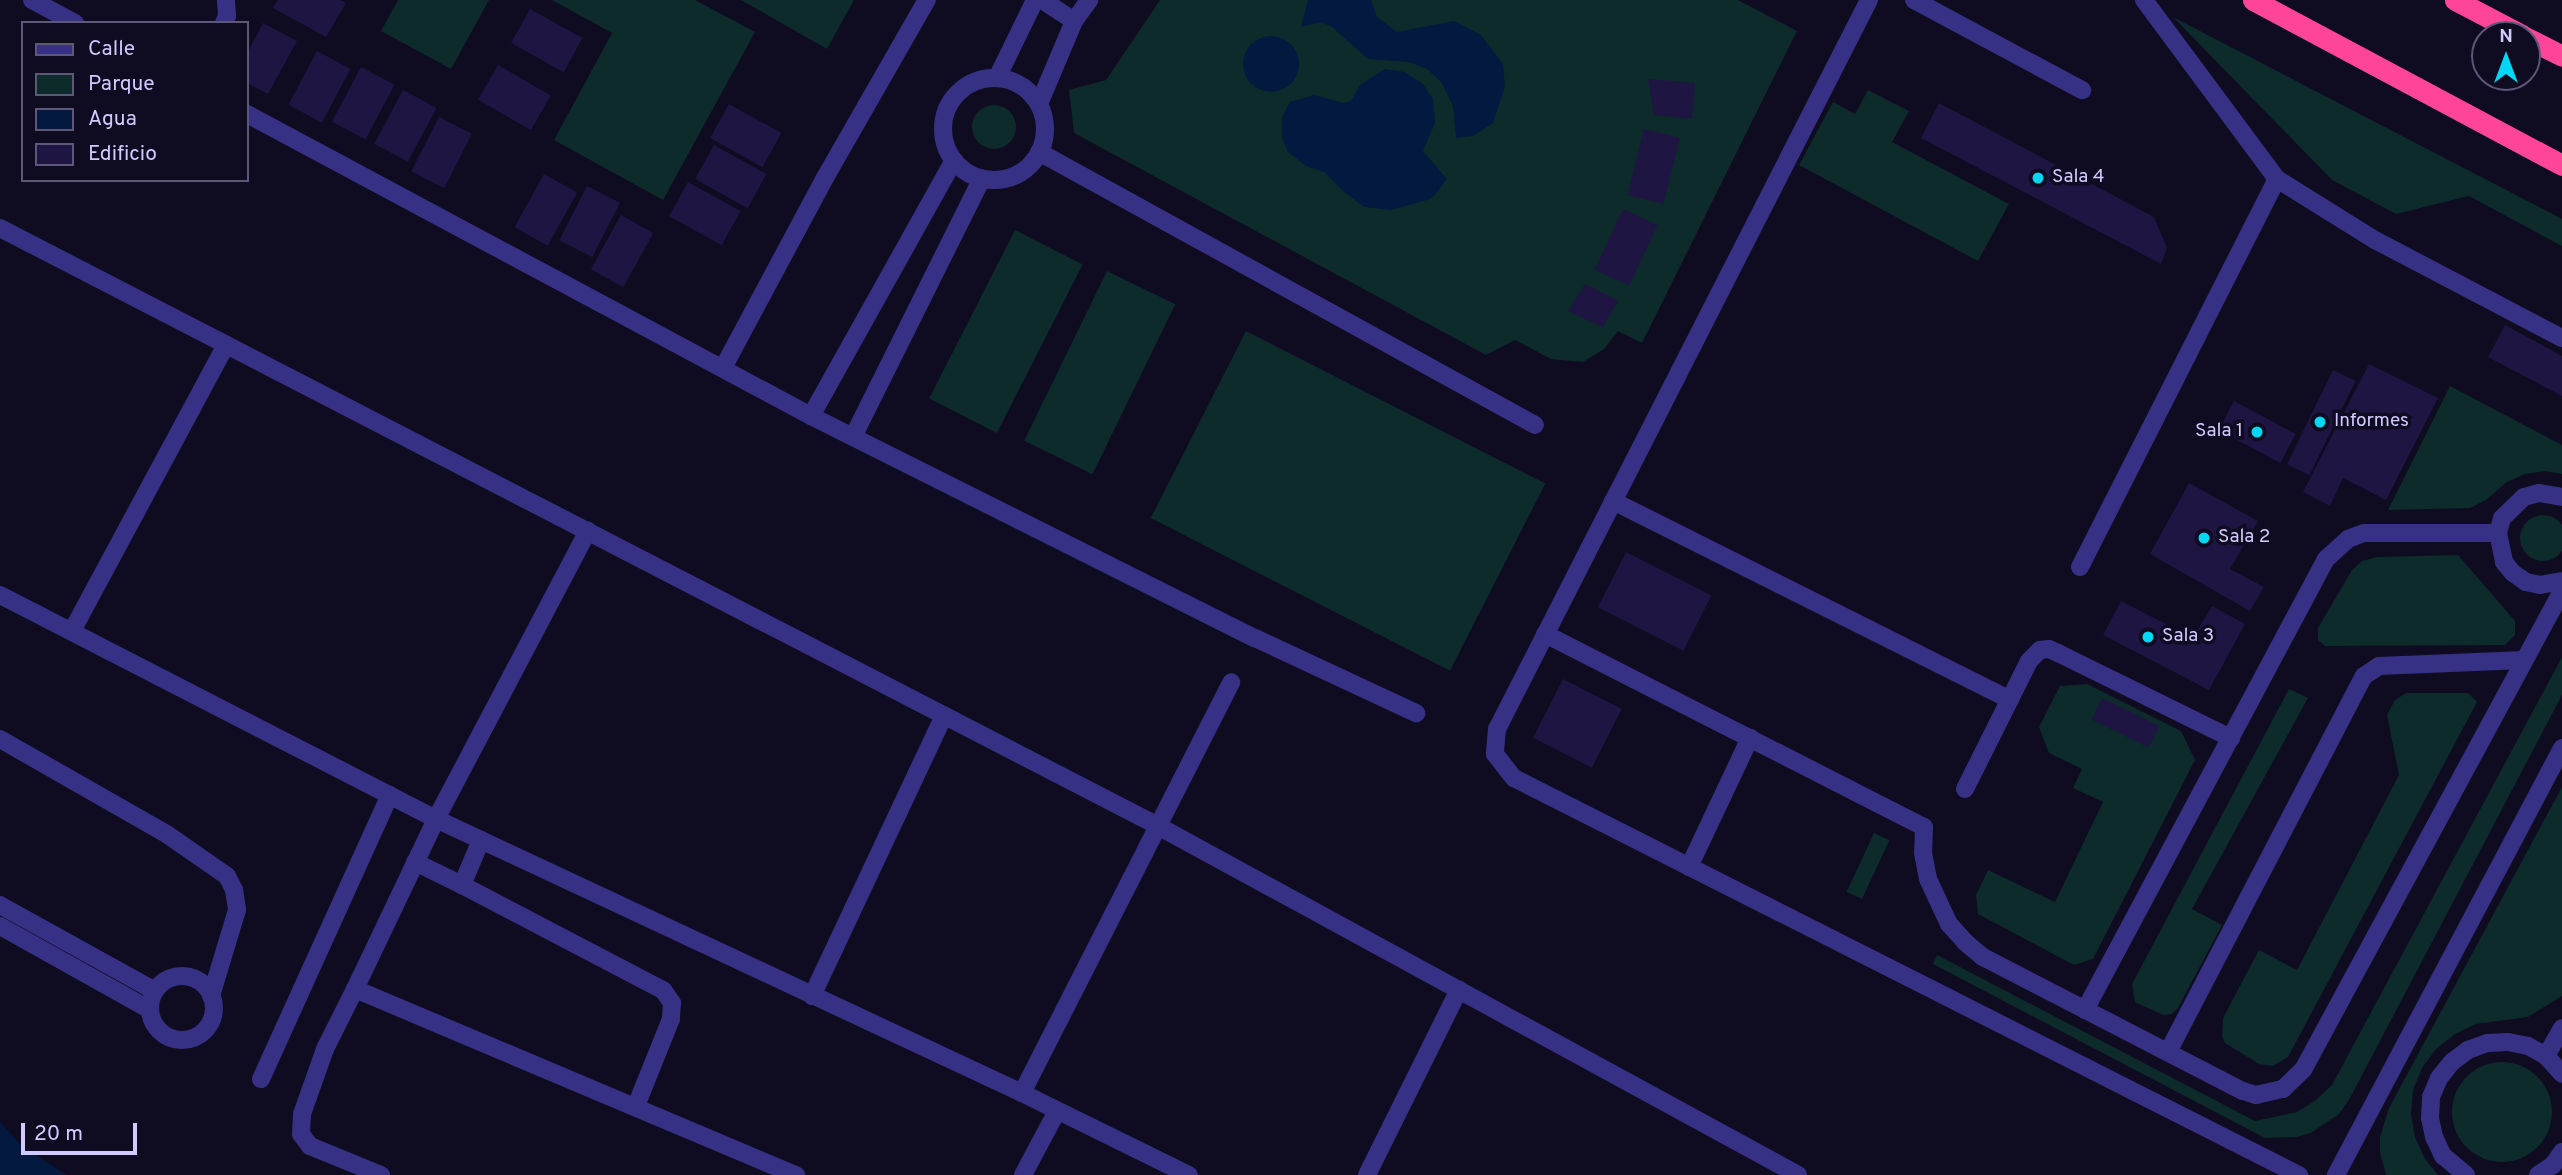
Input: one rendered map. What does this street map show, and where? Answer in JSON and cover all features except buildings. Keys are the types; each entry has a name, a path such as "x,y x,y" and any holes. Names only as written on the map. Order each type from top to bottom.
{"highway":[{"path":"2253,0 2562,164"},
{"path":"2455,0 2495,21"},
{"path":"2541,45 2562,56"}],"street":[{"path":"32,0 71,21"},
{"path":"225,21 226,0"},
{"path":"723,368 826,176 928,0"},
{"path":"997,78 1035,0"},
{"path":"1042,0 1074,21"},
{"path":"1038,104 1074,21 1089,0"},
{"path":"1869,0 1497,729 1495,754 1514,778 2299,1175"},
{"path":"1914,0 2082,90"},
{"path":"2144,0 2277,178 2375,240 2562,338"},
{"path":"997,78 1013,81 1028,90 1038,104 1044,119 1045,136 1039,152 1029,166 1015,175 999,179 982,178 966,172 954,160 946,146 943,129 946,113 953,98 965,87 981,80 997,78"},
{"path":"248,115 811,416 1255,638 1416,713"},
{"path":"1039,152 1535,425"},
{"path":"811,416 954,160"},
{"path":"853,437 982,178"},
{"path":"2080,567 2277,178"},
{"path":"0,228 1158,826 1798,1175"},
{"path":"72,631 226,345"},
{"path":"2562,497 2539,494 2524,497 2502,518 2498,533 2501,555 2513,573 2526,582 2540,585 2562,581"},
{"path":"1613,501 2010,700"},
{"path":"381,1175 310,1146 301,1133 302,1114 325,1049 436,819 588,531"},
{"path":"2085,1010 2326,559 2336,548 2364,533 2498,533"},
{"path":"1545,634 1924,827 1923,853 1927,879 1943,914 1965,942 1983,957 2243,1091 2256,1095 2283,1089 2294,1081 2562,591"},
{"path":"0,595 436,819 1022,1093 1189,1175"},
{"path":"1965,789 2033,654 2049,649 2231,738"},
{"path":"2168,1052 2364,676 2379,666 2524,660"},
{"path":"1022,1093 1231,682"},
{"path":"812,996 944,715"},
{"path":"1689,867 1750,738"},
{"path":"0,739 168,835 227,876 234,890 237,910 211,996 212,1017 207,1027 189,1039 167,1036 153,1020 150,1010 155,991 170,978 189,977 206,987 211,996"},
{"path":"2336,1175 2562,748"},
{"path":"261,1079 390,795"},
{"path":"462,885 481,840"},
{"path":"415,862 663,990 672,1003 671,1019 636,1106"},
{"path":"0,905 155,991"},
{"path":"0,926 150,1010"},
{"path":"355,989 796,1175"},
{"path":"1367,1175 1459,990"},
{"path":"2546,1056 2562,1028"},
{"path":"2466,1175 2443,1156 2434,1137 2430,1118 2431,1097 2439,1078 2452,1062 2468,1050 2487,1043 2508,1042 2528,1046 2546,1056 2562,1074"},
{"path":"1023,1175 1057,1111"},
{"path":"2538,1175 2553,1165 2562,1153"}],"green space":[{"path":"398,0 489,0 451,69 381,31"},
{"path":"552,0 695,0 755,32 663,200 554,140 612,33"},
{"path":"741,0 854,0 827,49"},
{"path":"1160,0 1738,0 1797,31 1642,343 1618,331 1604,349 1583,362 1551,359 1515,340 1486,355 1074,133 1069,90 1106,80"},
{"path":"2173,17 2562,219 2562,246 2469,196 2396,214 2332,180"},
{"path":"1868,90 1909,111 1892,142 2009,204 1978,261 1799,165 1833,102 1855,114"},
{"path":"994,105 1003,106 1010,111 1015,118 1015,136 1010,143 1003,148 994,149 985,148 978,143 973,136 972,127 973,118 978,111 985,106"},
{"path":"1015,230 1083,265 997,433 929,398"},
{"path":"1107,271 1175,304 1092,474 1024,441"},
{"path":"1246,331 1545,484 1450,671 1151,518"},
{"path":"2450,386 2562,445 2562,474 2545,471 2525,474 2507,482 2486,500 2470,508 2388,510"},
{"path":"2543,515 2559,522 2563,528 2563,548 2559,554 2543,561 2527,554 2520,538 2527,522"},
{"path":"2458,555 2515,621 2515,635 2505,645 2325,646 2318,640 2318,628 2352,570 2362,561 2377,557"},
{"path":"2562,657 2562,695 2349,1100 2339,1114 2311,1133 2296,1137 2265,1138 1933,964 1937,955 2255,1121 2297,1112 2316,1100 2332,1085"},
{"path":"2087,684 2181,731 2195,760 2093,959 2074,965 1978,914 1976,895 1988,870 2055,902 2103,802 2073,788 2082,769 2049,753 2039,727 2060,686"},
{"path":"2289,689 2308,698 2192,909 2222,925 2178,1008 2172,1014 2163,1015 2135,1002 2132,984"},
{"path":"2406,693 2468,693 2477,702 2288,1057 2273,1066 2259,1064 2225,1043 2222,1036 2223,1018 2259,950 2297,970 2399,775 2387,715 2395,700"},
{"path":"2562,787 2562,996 2528,1017 2476,1024 2455,1034 2436,1049 2422,1068 2413,1090 2411,1114 2415,1137 2425,1159 2438,1175 2386,1175 2380,1153 2380,1137 2389,1108"},
{"path":"1874,833 1889,840 1862,899 1847,892"},
{"path":"2502,1062 2521,1066 2538,1076 2548,1093 2552,1112 2548,1131 2538,1148 2521,1158 2502,1162 2483,1158 2466,1148 2456,1131 2452,1112 2456,1093 2466,1076 2483,1066"}],"water":[{"path":"1308,0 1371,0 1377,17 1397,32 1454,21 1481,35 1503,64 1505,87 1493,123 1473,136 1456,138 1453,106 1441,82 1427,69 1409,62 1368,59 1332,27 1321,22 1301,27"},
{"path":"1271,36 1282,38 1291,44 1297,53 1297,75 1291,84 1282,90 1271,92 1260,90 1251,84 1245,75 1243,64 1245,53 1251,44 1260,38"},
{"path":"1385,69 1404,72 1422,83 1433,99 1435,123 1423,151 1447,179 1434,196 1427,200 1391,210 1364,207 1324,172 1306,166 1288,152 1282,138 1282,117 1290,102 1314,95 1344,103 1351,101 1360,85"},
{"path":"0,1122 24,1148 67,1175 0,1175"}],"place":[{"name":"Sala 4","path":"2038,178"},
{"name":"Informes","path":"2320,422"},
{"name":"Sala 1","path":"2257,432"},
{"name":"Sala 2","path":"2204,538"},
{"name":"Sala 3","path":"2148,637"}]}
